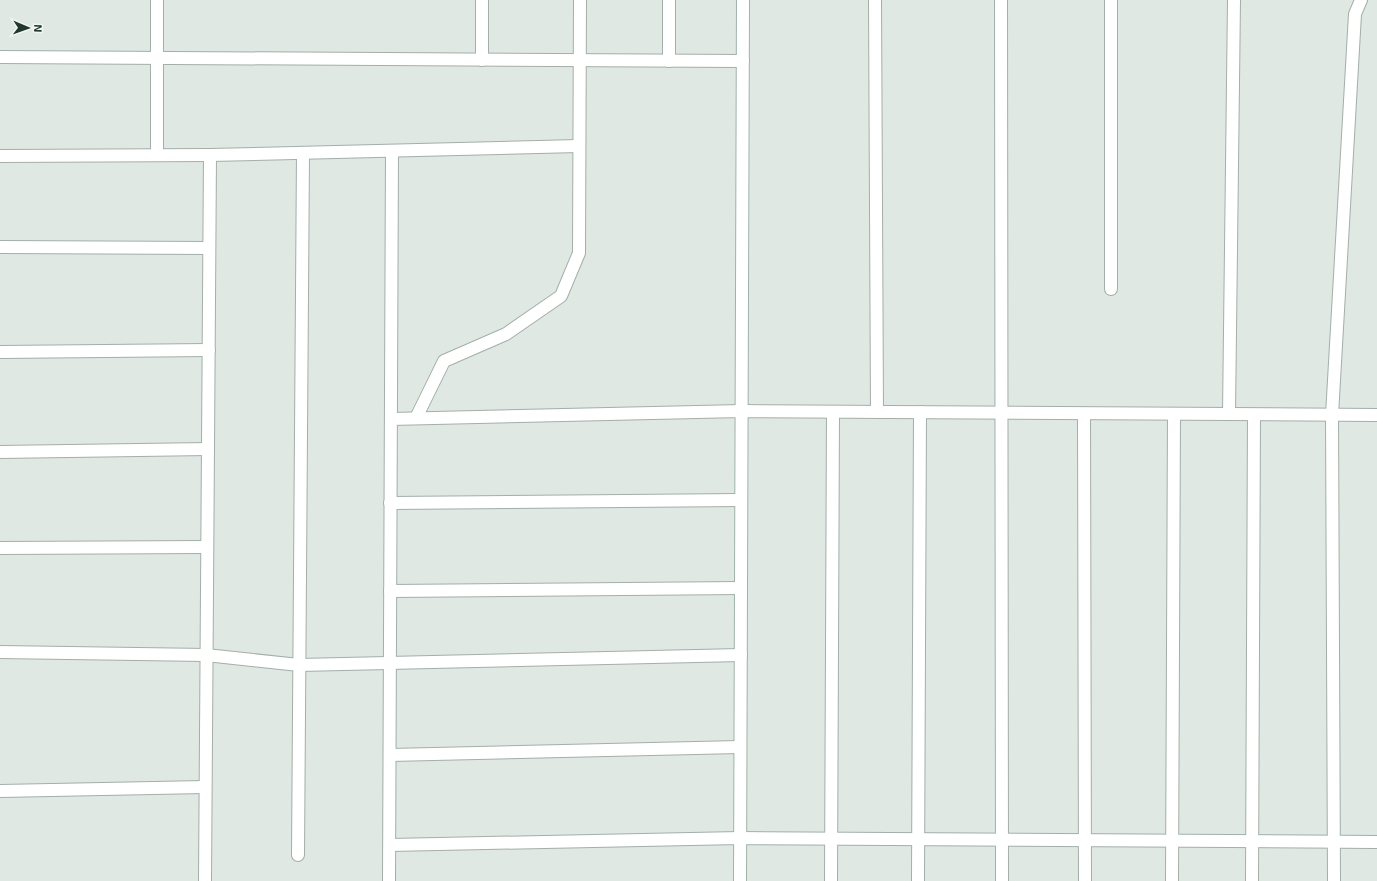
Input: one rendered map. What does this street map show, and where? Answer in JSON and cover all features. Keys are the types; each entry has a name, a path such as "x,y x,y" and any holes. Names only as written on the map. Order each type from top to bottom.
{"street":[{"path":"156,155 157,0"},
{"path":"482,0 482,60"},
{"path":"416,418 444,361 506,334 561,296 579,253 580,0"},
{"path":"669,0 669,61"},
{"path":"740,881 743,0"},
{"path":"875,0 877,412"},
{"path":"1001,0 1002,881"},
{"path":"1111,0 1111,289"},
{"path":"1229,414 1234,0"},
{"path":"1334,881 1332,415 1355,14 1361,0"},
{"path":"0,57 743,61"},
{"path":"0,156 210,155 579,146"},
{"path":"389,881 392,151"},
{"path":"298,855 303,153"},
{"path":"204,881 210,155"},
{"path":"0,247 209,248"},
{"path":"0,352 209,350"},
{"path":"391,419 742,411 1377,415"},
{"path":"831,881 833,412"},
{"path":"918,881 920,412"},
{"path":"1084,414 1085,881"},
{"path":"1172,881 1174,414"},
{"path":"1252,881 1254,415"},
{"path":"0,452 208,449"},
{"path":"390,503 741,500"},
{"path":"0,548 207,547"},
{"path":"390,591 741,588"},
{"path":"0,652 206,655 299,665 741,655"},
{"path":"390,755 740,747"},
{"path":"0,791 205,787"},
{"path":"390,845 740,838 1377,842"}]}
